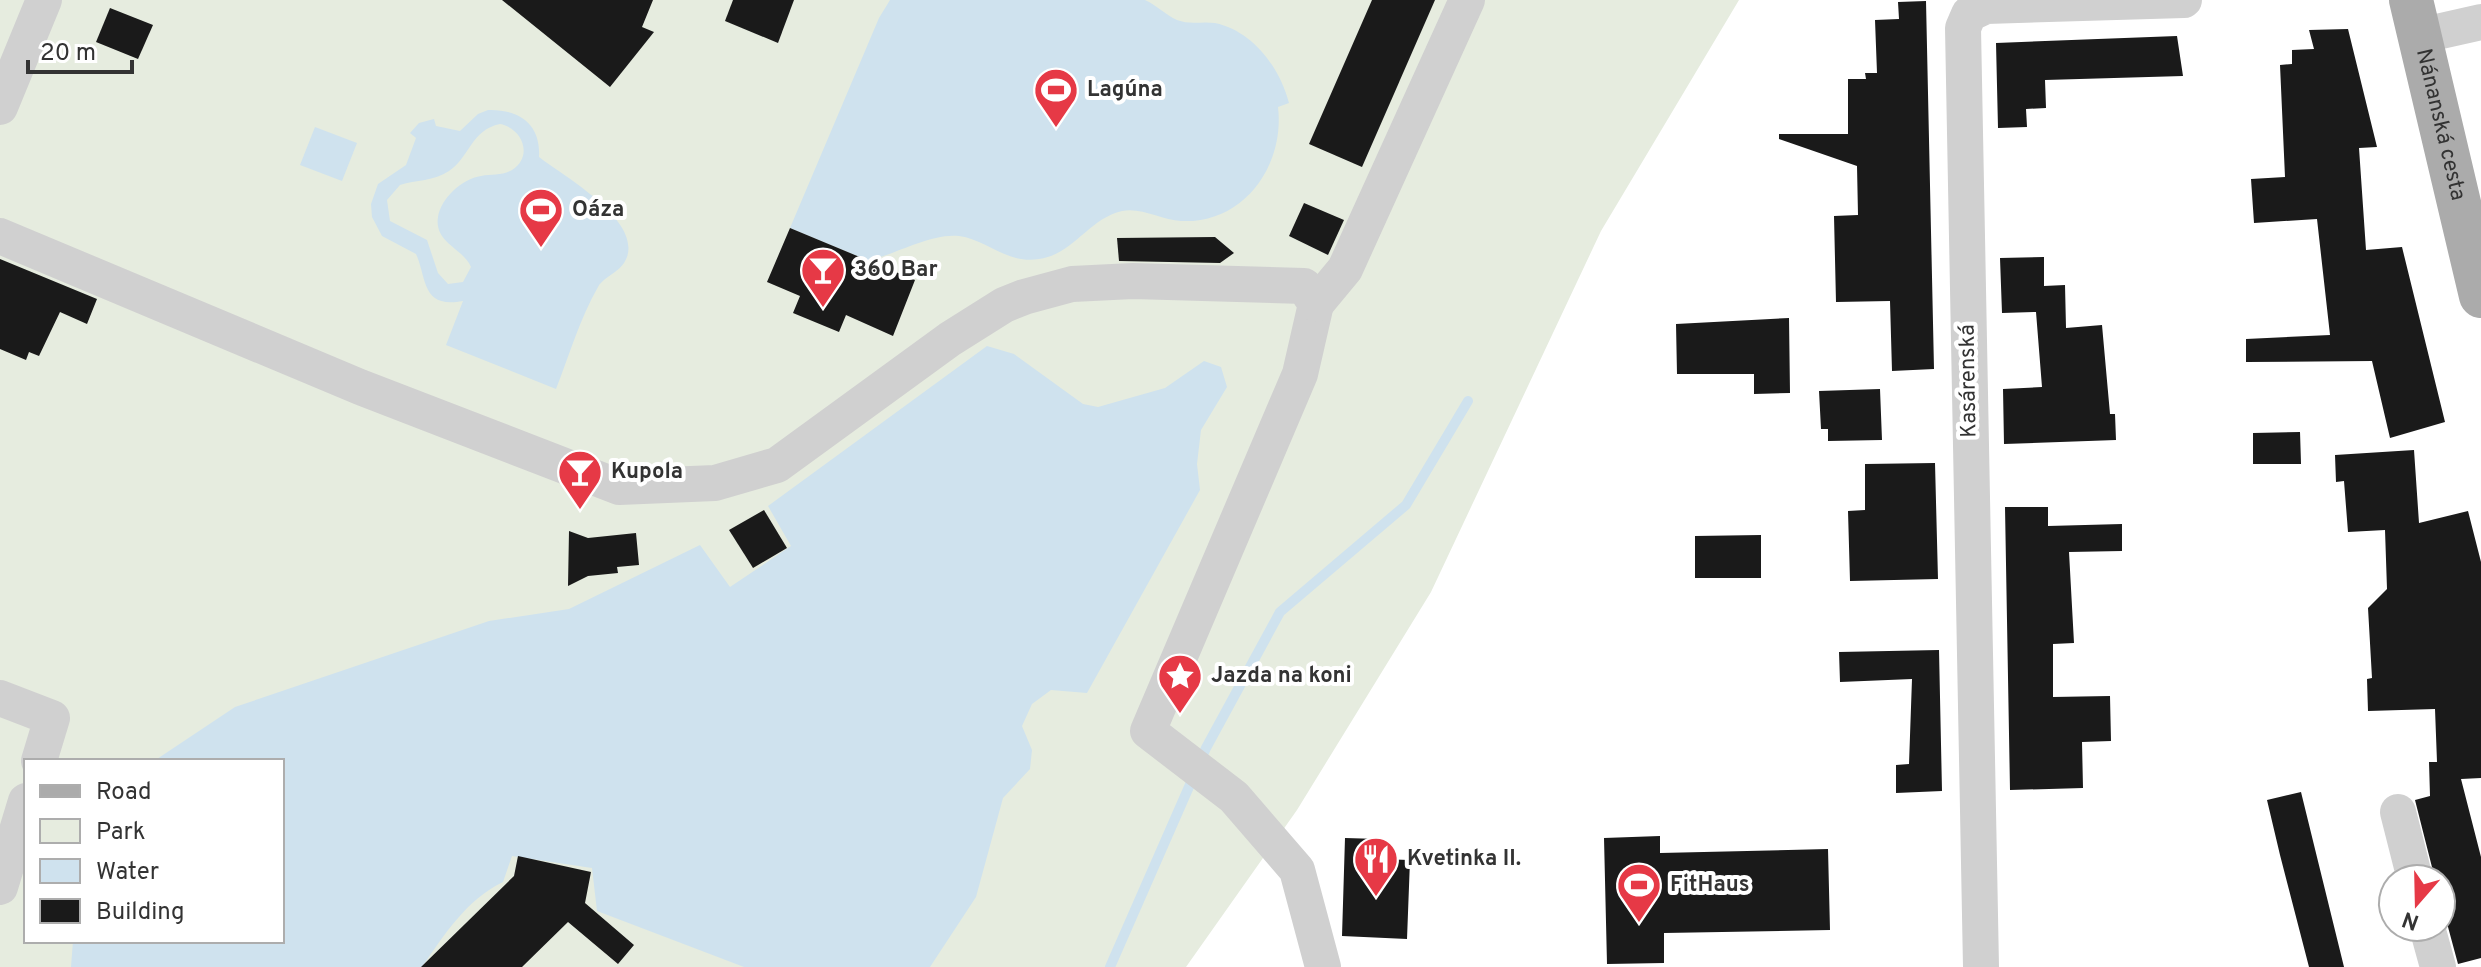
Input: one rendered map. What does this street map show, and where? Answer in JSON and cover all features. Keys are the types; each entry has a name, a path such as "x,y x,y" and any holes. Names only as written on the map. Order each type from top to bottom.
{"main road":[{"name":"Nánanská cesta","path":"2415,18 2481,296"}],"street":[{"path":"0,107 44,0"},
{"path":"1323,967 1297,870 1234,797 1148,731 1300,374 1316,304 1345,269 1467,0"},
{"name":"Kasárenská","path":"1981,967 1963,28 1969,14 1986,6 2184,0"},
{"path":"2415,18 2481,22"},
{"path":"0,236 360,387 619,487 715,483 777,465 950,339 1004,305 1061,287 1133,281 1304,286 1316,304"},
{"path":"0,698 52,718 40,759"},
{"path":"0,887 7,834 24,804"},
{"path":"2398,812 2411,863"},
{"path":"2431,943 2438,967"}],"green space":[{"path":"0,0 1739,0 1601,231 1431,592 1297,810 1186,967 0,967"}],"water":[{"name":"Lagúna","path":"890,0 1145,0 1177,20 1229,27 1263,53 1285,90 1289,103 1278,107 1275,150 1256,187 1241,202 1224,213 1204,219 1181,221 1129,210 1110,215 1062,251 1039,259 1017,258 969,238 949,236 918,243 877,258 874,263 790,228 879,18"},
{"name":"Oáza","path":"499,110 526,121 536,136 539,157 598,200 622,228 628,243 624,262 601,283 592,299 556,389 446,345 463,301 449,302 433,296 416,254 382,236 372,217 371,204 378,184 406,165 416,138 410,133 419,123 434,119 436,126 460,131 478,114","holes":["500,124 508,127 522,143 524,150 519,164 504,173 467,181 448,196 440,210 440,233 471,267 463,282 448,284 438,273 427,240 390,221 387,200 400,185 431,179 449,171 490,127"]},
{"path":"315,127 357,143 342,181 300,165"},
{"path":"987,346 1014,354 1083,404 1098,407 1165,388 1204,361 1221,367 1227,387 1201,430 1197,464 1200,490 1087,693 1051,690 1032,704 1022,726 1032,750 1030,769 1003,798 976,897 930,967 744,967 597,911 592,868 512,856 503,882 467,908 422,967 71,967 73,943 284,943 284,759 157,759 235,707 489,621 569,609 700,545 730,587 791,546 768,506"}],"building":[{"path":"502,0 653,0 642,27 654,32 610,87"},
{"path":"733,0 794,0 778,43 725,21"},
{"path":"1372,0 1435,0 1362,167 1309,144"},
{"path":"1926,1 1934,369 1892,371 1890,301 1836,302 1834,216 1858,215 1857,166 1779,139 1779,134 1848,134 1848,79 1866,79 1865,73 1877,73 1875,20 1899,19 1898,2"},
{"path":"110,8 153,25 138,59 96,42"},
{"path":"2348,29 2377,147 2359,148 2366,250 2402,247 2445,422 2390,438 2372,361 2246,362 2246,339 2330,335 2317,219 2254,223 2251,179 2285,177 2280,65 2292,64 2292,50 2314,49 2309,30"},
{"path":"2177,36 2183,76 2045,80 2046,108 2026,109 2027,127 1998,128 1996,43"},
{"path":"1304,203 1344,220 1328,255 1289,236"},
{"path":"790,228 915,280 893,336 846,315 839,332 793,313 800,296 767,282"},
{"path":"1215,237 1234,253 1220,263 1119,261 1117,238"},
{"path":"2044,257 2044,286 2065,285 2066,328 2102,325 2110,414 2115,414 2116,440 2004,444 2003,389 2042,387 2036,312 2002,313 2000,258"},
{"path":"0,259 97,299 87,324 60,312 39,356 29,352 26,360 0,349"},
{"path":"1789,318 1790,393 1754,394 1754,374 1677,374 1676,324"},
{"path":"1880,389 1882,440 1828,441 1828,429 1821,429 1819,391"},
{"path":"2300,432 2301,464 2253,464 2253,433"},
{"path":"2414,450 2419,523 2468,511 2481,562 2481,778 2461,779 2481,857 2481,958 2458,964 2452,943 2457,943 2457,863 2431,863 2415,800 2430,796 2429,762 2437,762 2435,709 2368,711 2367,679 2372,678 2368,608 2387,589 2385,530 2348,532 2344,481 2336,482 2335,455"},
{"path":"1935,463 1938,579 1850,581 1848,511 1865,510 1865,464"},
{"path":"2005,507 2048,507 2048,526 2122,524 2122,551 2069,552 2074,643 2053,644 2053,697 2110,696 2111,741 2082,742 2083,788 2010,790"},
{"path":"764,510 787,548 753,568 729,530"},
{"path":"569,531 588,538 636,533 639,565 617,567 618,573 588,576 568,586"},
{"path":"1761,535 1761,578 1695,578 1695,536"},
{"path":"1939,650 1942,791 1896,793 1896,765 1909,764 1912,679 1840,682 1839,652"},
{"path":"2301,792 2344,967 2309,967 2280,855 2267,800"},
{"path":"1660,836 1660,853 1828,849 1830,930 1664,933 1664,963 1607,964 1604,838"},
{"name":"Kvetinka II.","path":"1345,838 1379,839 1378,859 1410,860 1407,939 1342,936"},
{"path":"518,856 591,872 585,903 634,945 618,964 568,922 522,967 421,967 514,876"}],"waterway":[{"path":"1110,967 1206,748 1280,612 1406,505 1468,401"}],"place":[{"name":"Lagúna","path":"1056,129"},
{"name":"Oáza","path":"541,249"},
{"name":"360 Bar","path":"823,309"},
{"name":"Kupola","path":"580,511"},
{"name":"Jazda na koni","path":"1180,715"},
{"name":"Kvetinka II.","path":"1376,898"},
{"name":"FitHaus","path":"1639,924"}]}
